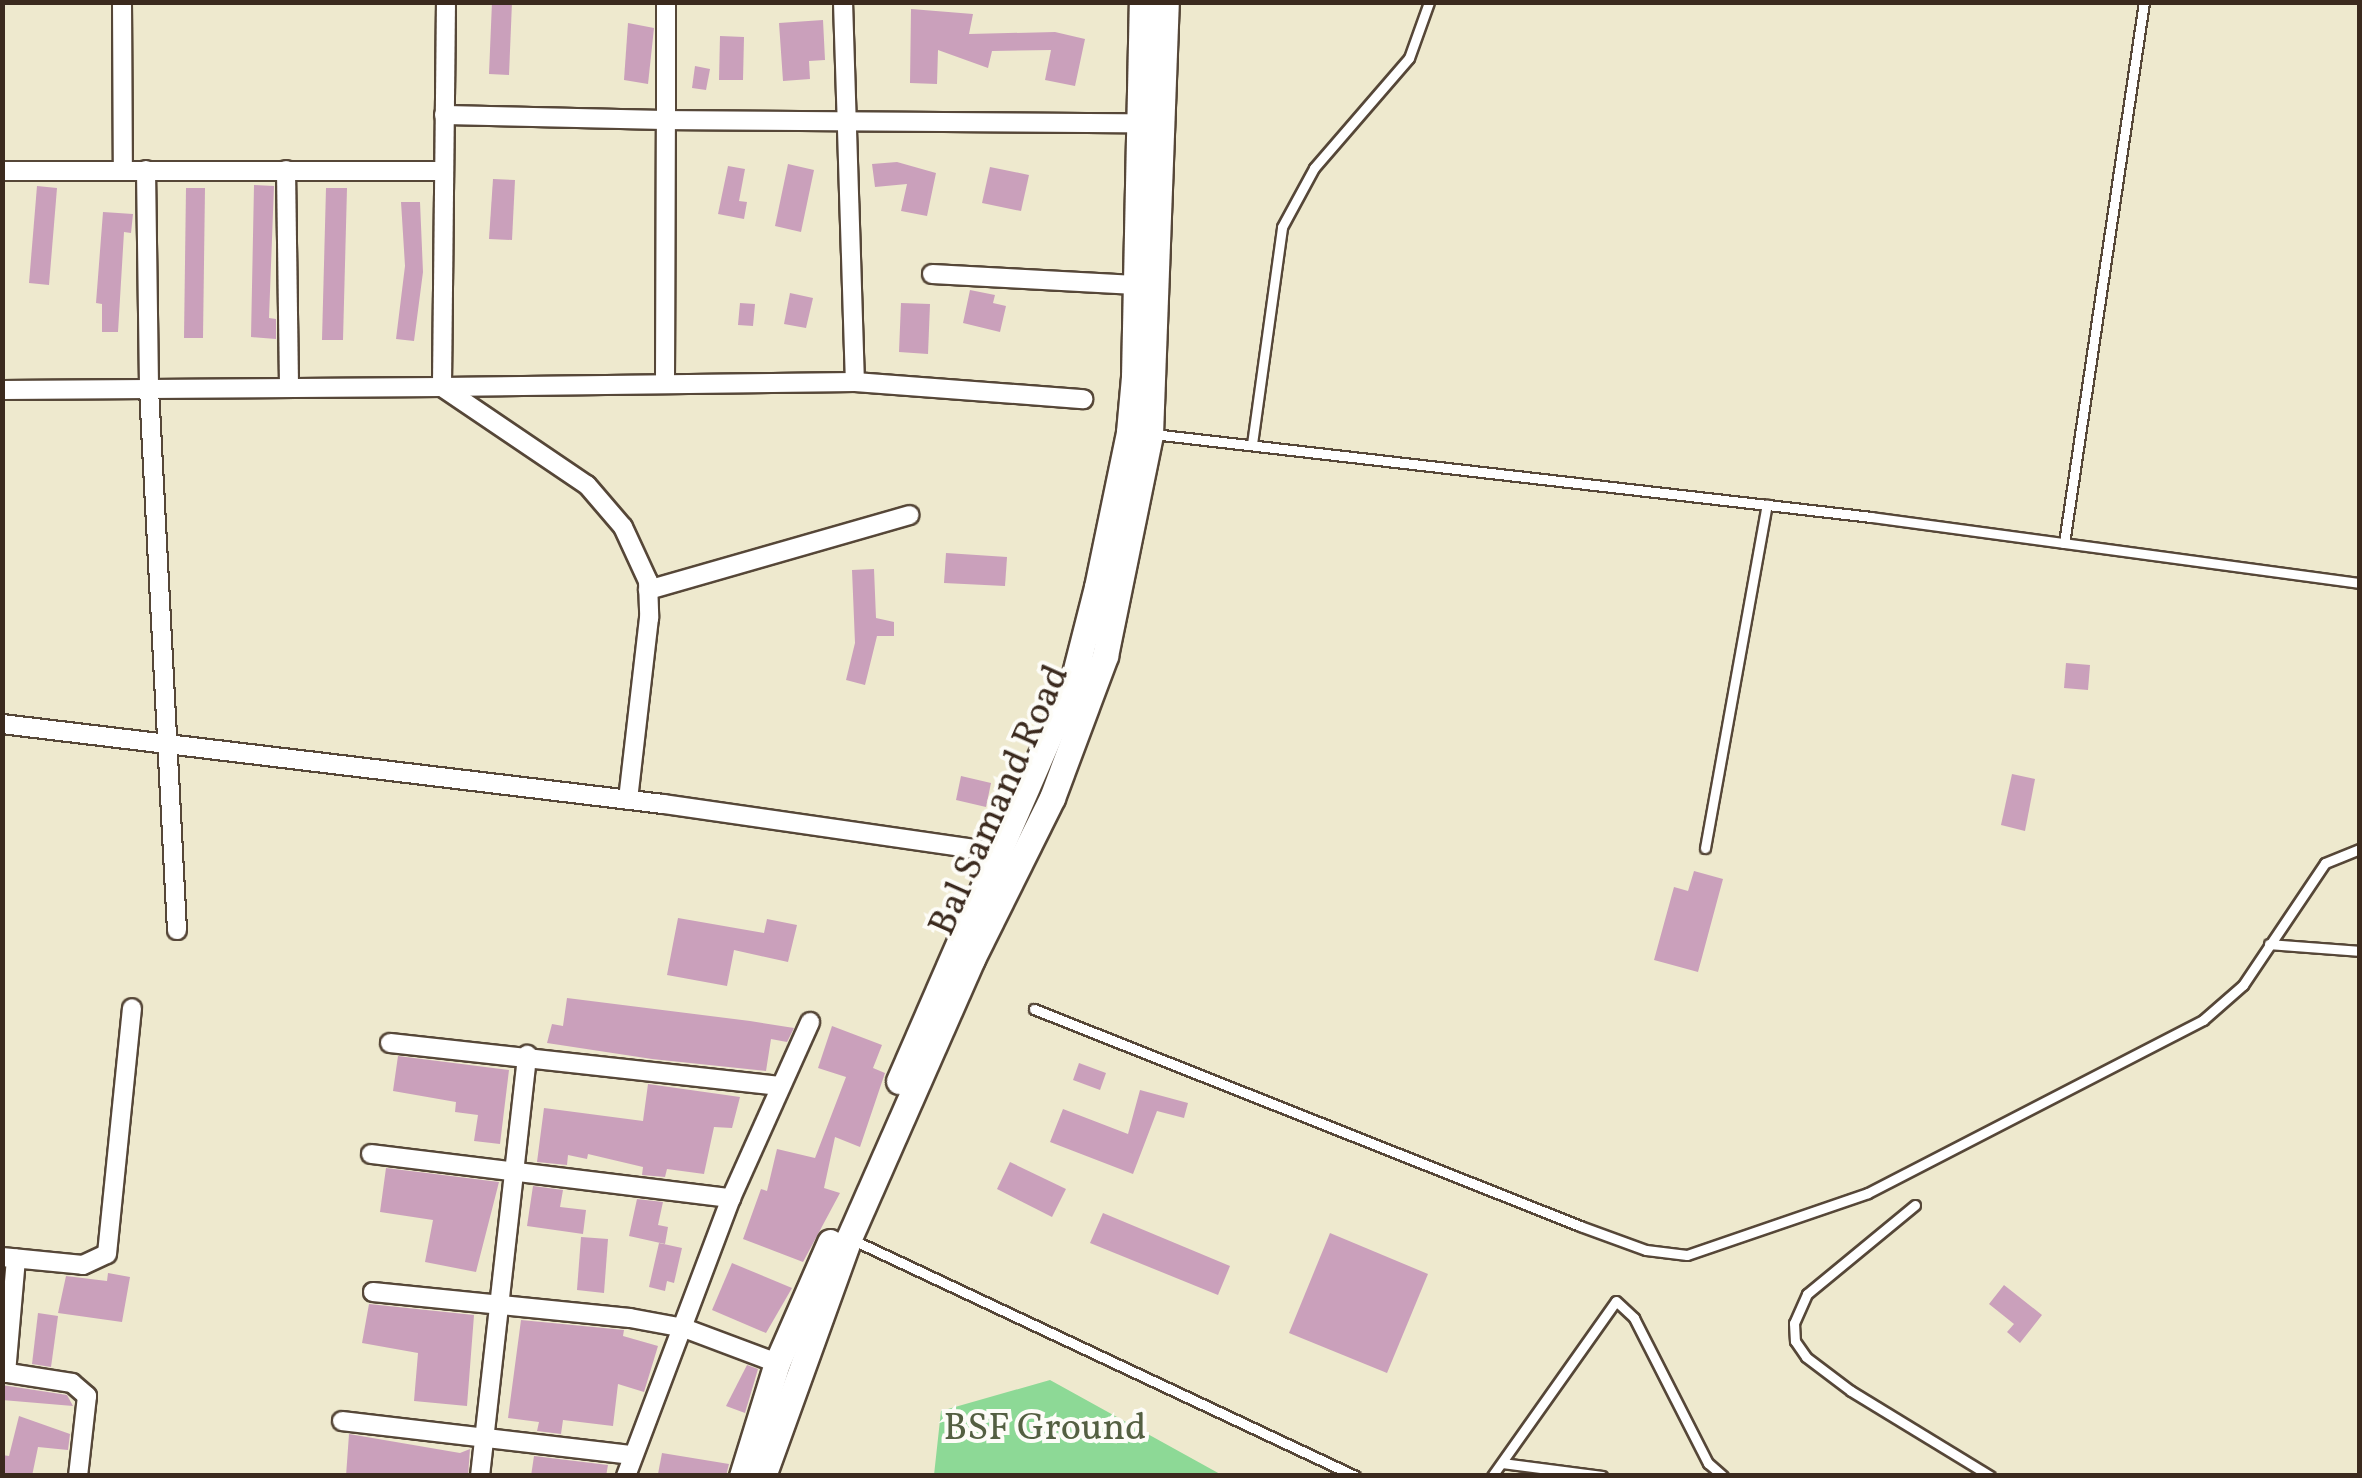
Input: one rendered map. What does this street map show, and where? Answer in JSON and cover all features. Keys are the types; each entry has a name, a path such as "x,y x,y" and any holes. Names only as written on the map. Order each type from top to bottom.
{"main road":[{"name":"Bal Samand Road","path":"742,1476 777,1362 842,1235 1074,744 1118,607 1150,434 1151,124 1142,2"},
{"name":"Bal Samand Road","path":"763,1476 842,1235 1073,682 1098,587 1129,432 1136,285 1166,2"}],"street":[{"path":"122,2 124,170"},
{"path":"442,387 446,2"},
{"path":"665,381 666,2"},
{"path":"842,2 855,382"},
{"path":"444,115 1151,124"},
{"path":"146,170 149,388 177,930"},
{"path":"286,170 289,387"},
{"path":"2,171 444,171"},
{"path":"932,274 1136,285"},
{"path":"2,390 855,382 1083,399"},
{"path":"442,387 587,485 623,527 648,590 628,800"},
{"path":"648,590 909,515"},
{"path":"2,724 628,800 1003,852"},
{"path":"78,1476 88,1396 72,1383 4,1373 9,1258 83,1265 107,1254 132,1008"},
{"path":"626,1476 731,1198 810,1022"},
{"path":"390,1042 778,1086"},
{"path":"480,1476 510,1172 527,1056"},
{"path":"371,1154 731,1198"},
{"path":"372,1292 496,1302 684,1328 777,1362"},
{"path":"342,1420 632,1455"}],"lane":[{"path":"1252,444 1282,227 1314,168 1408,58 1430,2"},
{"path":"2064,544 2144,2"},
{"path":"1150,434 1767,506 2360,583"},
{"path":"1705,848 1767,506"},
{"path":"1034,1009 1596,1232 1646,1250 1687,1254 1868,1193 2006,1126 2203,1020 2242,985 2325,863 2360,850"},
{"path":"2269,944 2360,951"},
{"path":"1915,1205 1806,1294 1794,1323 1795,1340 1806,1357 1851,1391 1990,1476"},
{"path":"842,1235 1354,1476"},
{"path":"1492,1476 1616,1301 1634,1318 1708,1463 1723,1476"},
{"path":"1502,1462 1602,1476"}],"green space":[{"name":"BSF Ground","path":"1050,1380 1222,1475 934,1475 941,1411"}],"building":[{"path":"492,2 512,2 509,75 489,74"},
{"path":"911,9 973,14 969,34 1055,32 1085,39 1075,86 1045,80 1051,50 992,51 988,68 938,50 937,84 910,83"},
{"path":"823,20 825,60 809,61 810,79 783,81 779,23"},
{"path":"628,23 654,28 648,84 624,80"},
{"path":"720,36 744,37 743,80 719,80"},
{"path":"695,66 710,69 706,90 692,88"},
{"path":"897,162 936,173 927,216 901,211 907,184 875,187 872,164"},
{"path":"788,164 814,170 801,232 775,226"},
{"path":"728,166 745,169 739,201 747,202 744,219 718,214"},
{"path":"990,167 1029,175 1021,211 982,203"},
{"path":"493,179 515,180 512,240 489,239"},
{"path":"254,185 274,186 269,318 276,319 276,339 251,337"},
{"path":"37,186 57,188 49,285 29,283"},
{"path":"186,188 205,188 203,338 184,338"},
{"path":"326,188 347,188 343,340 322,340"},
{"path":"401,202 420,202 423,272 414,341 396,339 405,266"},
{"path":"103,212 133,214 131,233 124,232 118,332 102,332 102,304 96,303"},
{"path":"970,290 995,295 993,303 1006,306 1000,332 963,323"},
{"path":"790,293 813,298 806,328 784,324"},
{"path":"740,303 755,304 753,326 738,325"},
{"path":"901,303 930,304 928,354 899,352"},
{"path":"946,553 1007,557 1005,586 944,583"},
{"path":"874,569 876,618 894,622 894,636 877,636 865,685 846,680 855,643 852,570"},
{"path":"2066,663 2090,665 2088,690 2064,688"},
{"path":"2012,774 2035,779 2025,831 2001,825"},
{"path":"961,776 991,783 986,807 956,800"},
{"path":"1694,871 1723,879 1698,972 1654,960 1674,887 1688,891"},
{"path":"678,918 764,933 767,919 797,925 788,962 734,950 727,986 667,975"},
{"path":"567,998 794,1028 787,1042 771,1039 766,1071 652,1059 547,1043 552,1024 563,1026"},
{"path":"832,1026 882,1045 873,1068 885,1073 860,1147 835,1137 824,1188 840,1193 803,1262 743,1239 761,1189 767,1191 777,1149 815,1158 846,1077 818,1068"},
{"path":"398,1056 509,1070 500,1144 474,1141 478,1115 455,1112 456,1102 393,1091"},
{"path":"1079,1063 1106,1073 1100,1090 1073,1080"},
{"path":"648,1084 740,1097 732,1128 714,1127 704,1174 667,1169 665,1177 642,1175 643,1167 588,1154 587,1159 568,1155 567,1165 537,1162 544,1108 643,1121"},
{"path":"1140,1090 1188,1103 1184,1118 1157,1111 1133,1174 1050,1142 1063,1109 1128,1134"},
{"path":"1010,1162 1066,1189 1052,1217 997,1189"},
{"path":"386,1168 499,1182 476,1272 425,1262 433,1220 380,1212"},
{"path":"533,1186 563,1190 560,1207 586,1210 583,1234 527,1226"},
{"path":"637,1199 663,1202 658,1225 668,1227 665,1244 629,1236"},
{"path":"1103,1213 1230,1266 1218,1295 1090,1243"},
{"path":"1330,1233 1428,1274 1387,1373 1289,1333"},
{"path":"581,1237 608,1239 604,1293 577,1290"},
{"path":"659,1243 682,1248 674,1283 667,1281 665,1291 649,1287"},
{"path":"732,1263 792,1288 766,1333 712,1310"},
{"path":"108,1273 130,1277 122,1322 58,1313 66,1276 107,1281"},
{"path":"2004,1285 2042,1315 2020,1343 2007,1332 2014,1324 1989,1304"},
{"path":"369,1304 474,1315 467,1406 414,1401 418,1353 362,1343"},
{"path":"38,1313 58,1316 51,1367 32,1364"},
{"path":"521,1320 624,1330 623,1336 658,1346 644,1392 618,1384 613,1426 563,1420 561,1434 537,1431 539,1422 508,1418"},
{"path":"747,1365 758,1369 745,1413 726,1406"},
{"path":"2,1385 67,1395 73,1406 2,1400"},
{"path":"19,1416 70,1434 68,1450 38,1447 32,1476 2,1476 2,1455 9,1456"},
{"path":"349,1434 460,1453 470,1449 468,1476 346,1476"},
{"path":"662,1453 729,1464 726,1476 658,1474"},
{"path":"534,1456 608,1465 606,1476 531,1476"}]}
